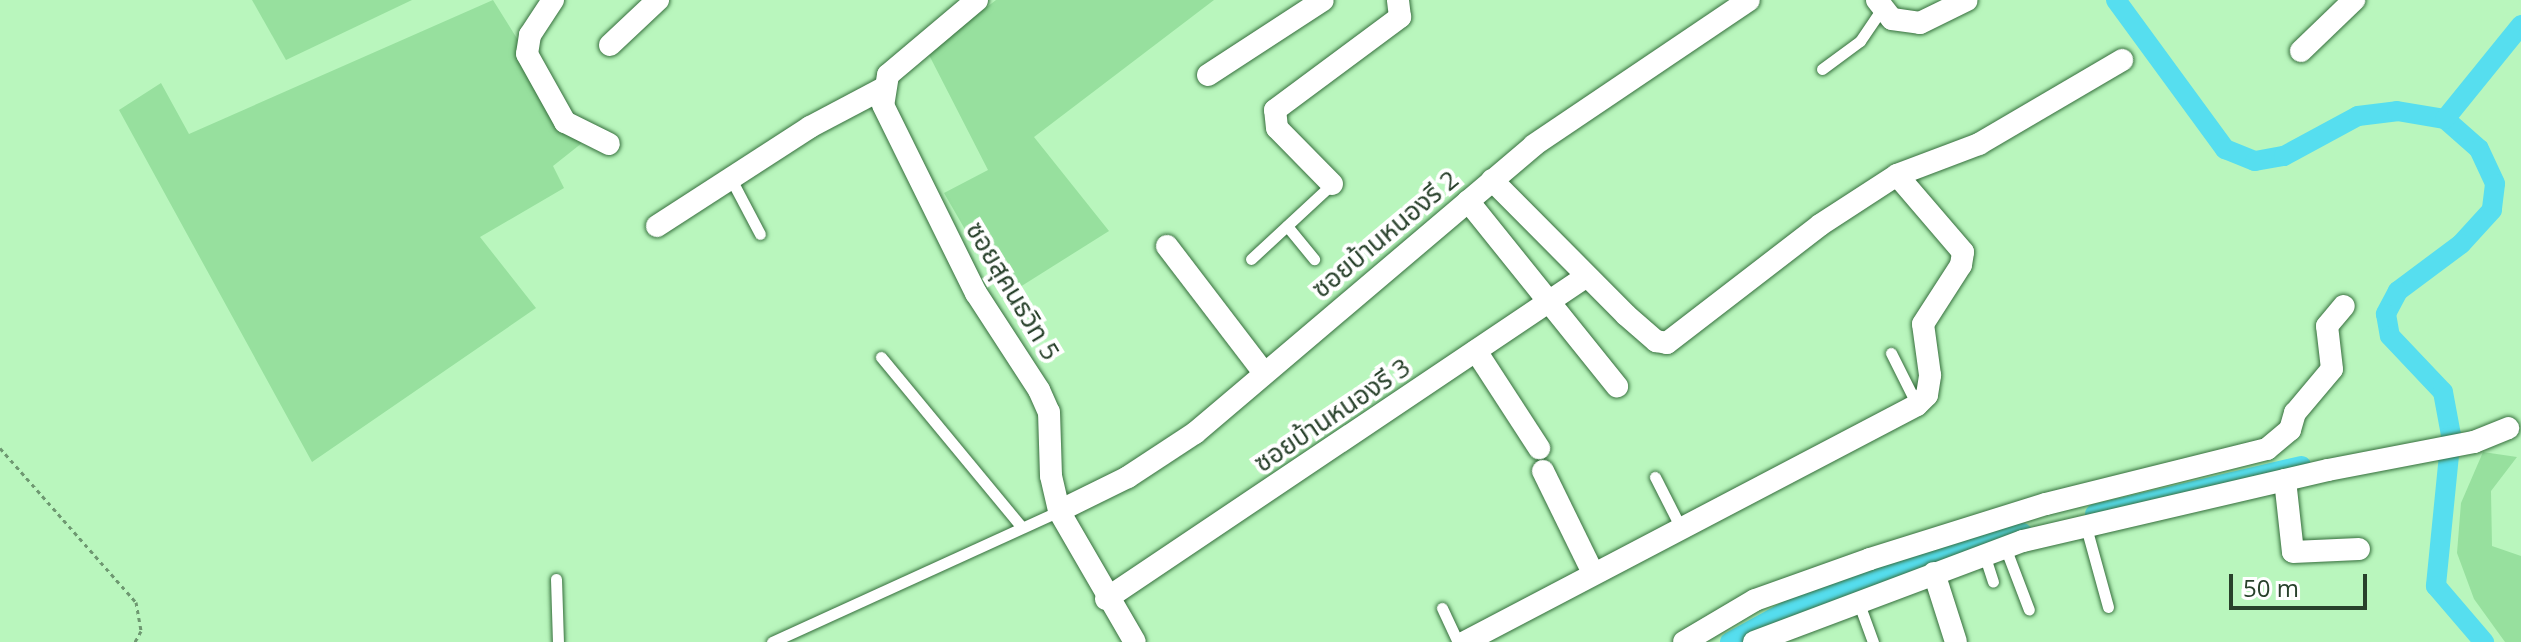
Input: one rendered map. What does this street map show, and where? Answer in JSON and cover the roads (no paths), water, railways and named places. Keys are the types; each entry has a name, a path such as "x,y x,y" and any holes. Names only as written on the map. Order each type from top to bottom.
{"street":[{"path":"553,0 530,35 527,54 565,122 609,144"},
{"path":"610,45 658,0"},
{"path":"657,226 837,111 882,89 902,60 977,0"},
{"path":"1208,75 1323,0"},
{"name":"ซอยบ้านหนองรี 2","path":"1059,511 1160,458 1492,180 1636,72 1749,0"},
{"path":"1880,4 1892,19 1920,23 1967,0"},
{"path":"2301,51 2354,0"},
{"path":"1332,184 1277,128 1275,110 1393,22 1403,2"},
{"path":"1492,180 1649,336 1667,343 1820,225 1897,175 1979,144 2122,60"},
{"name":"ซอยสุคนธวิท 5","path":"882,89 883,105 960,262 1049,412 1051,476 1059,511 1106,599 1135,642"},
{"path":"1465,642 1917,405 1930,387 1923,324 1964,258 1897,175"},
{"path":"1468,201 1617,386"},
{"path":"1167,246 1264,373"},
{"name":"ซอยบ้านหนองรี 3","path":"1106,599 1587,276"},
{"path":"1684,642 1755,600 1870,559 2046,504 2267,449 2290,430 2295,413 2332,369 2327,326 2344,306"},
{"path":"1476,351 1539,448"},
{"path":"1754,642 1857,600 1995,550 2285,480 2474,442 2508,428"},
{"path":"1543,471 1593,573"},
{"path":"2285,480 2293,552 2359,549"},
{"path":"1934,573 1956,642"}],"lane":[{"path":"1822,69 1860,41 1880,4"},
{"path":"731,179 760,234"},
{"path":"1251,259 1332,184"},
{"path":"1287,226 1314,259"},
{"path":"1891,353 1917,405"},
{"path":"881,357 1021,526"},
{"path":"1655,477 1681,528"},
{"path":"772,642 1059,511"},
{"path":"2086,527 2108,607"},
{"path":"1993,582 1995,550"},
{"path":"1995,550 2029,610"},
{"path":"556,579 558,642"},
{"path":"1857,600 1873,642"},
{"path":"1442,608 1458,642"}],"waterway":[{"path":"2116,0 2225,149 2255,161 2284,156 2358,116 2397,111 2445,119 2479,149 2495,184 2492,210 2461,244 2398,291 2386,314 2390,336 2443,392 2451,435 2436,586 2484,642"},
{"path":"2445,119 2521,25"},
{"path":"2095,514 2302,466"},
{"path":"1730,642 1792,608 1894,568 2022,533"}]}
